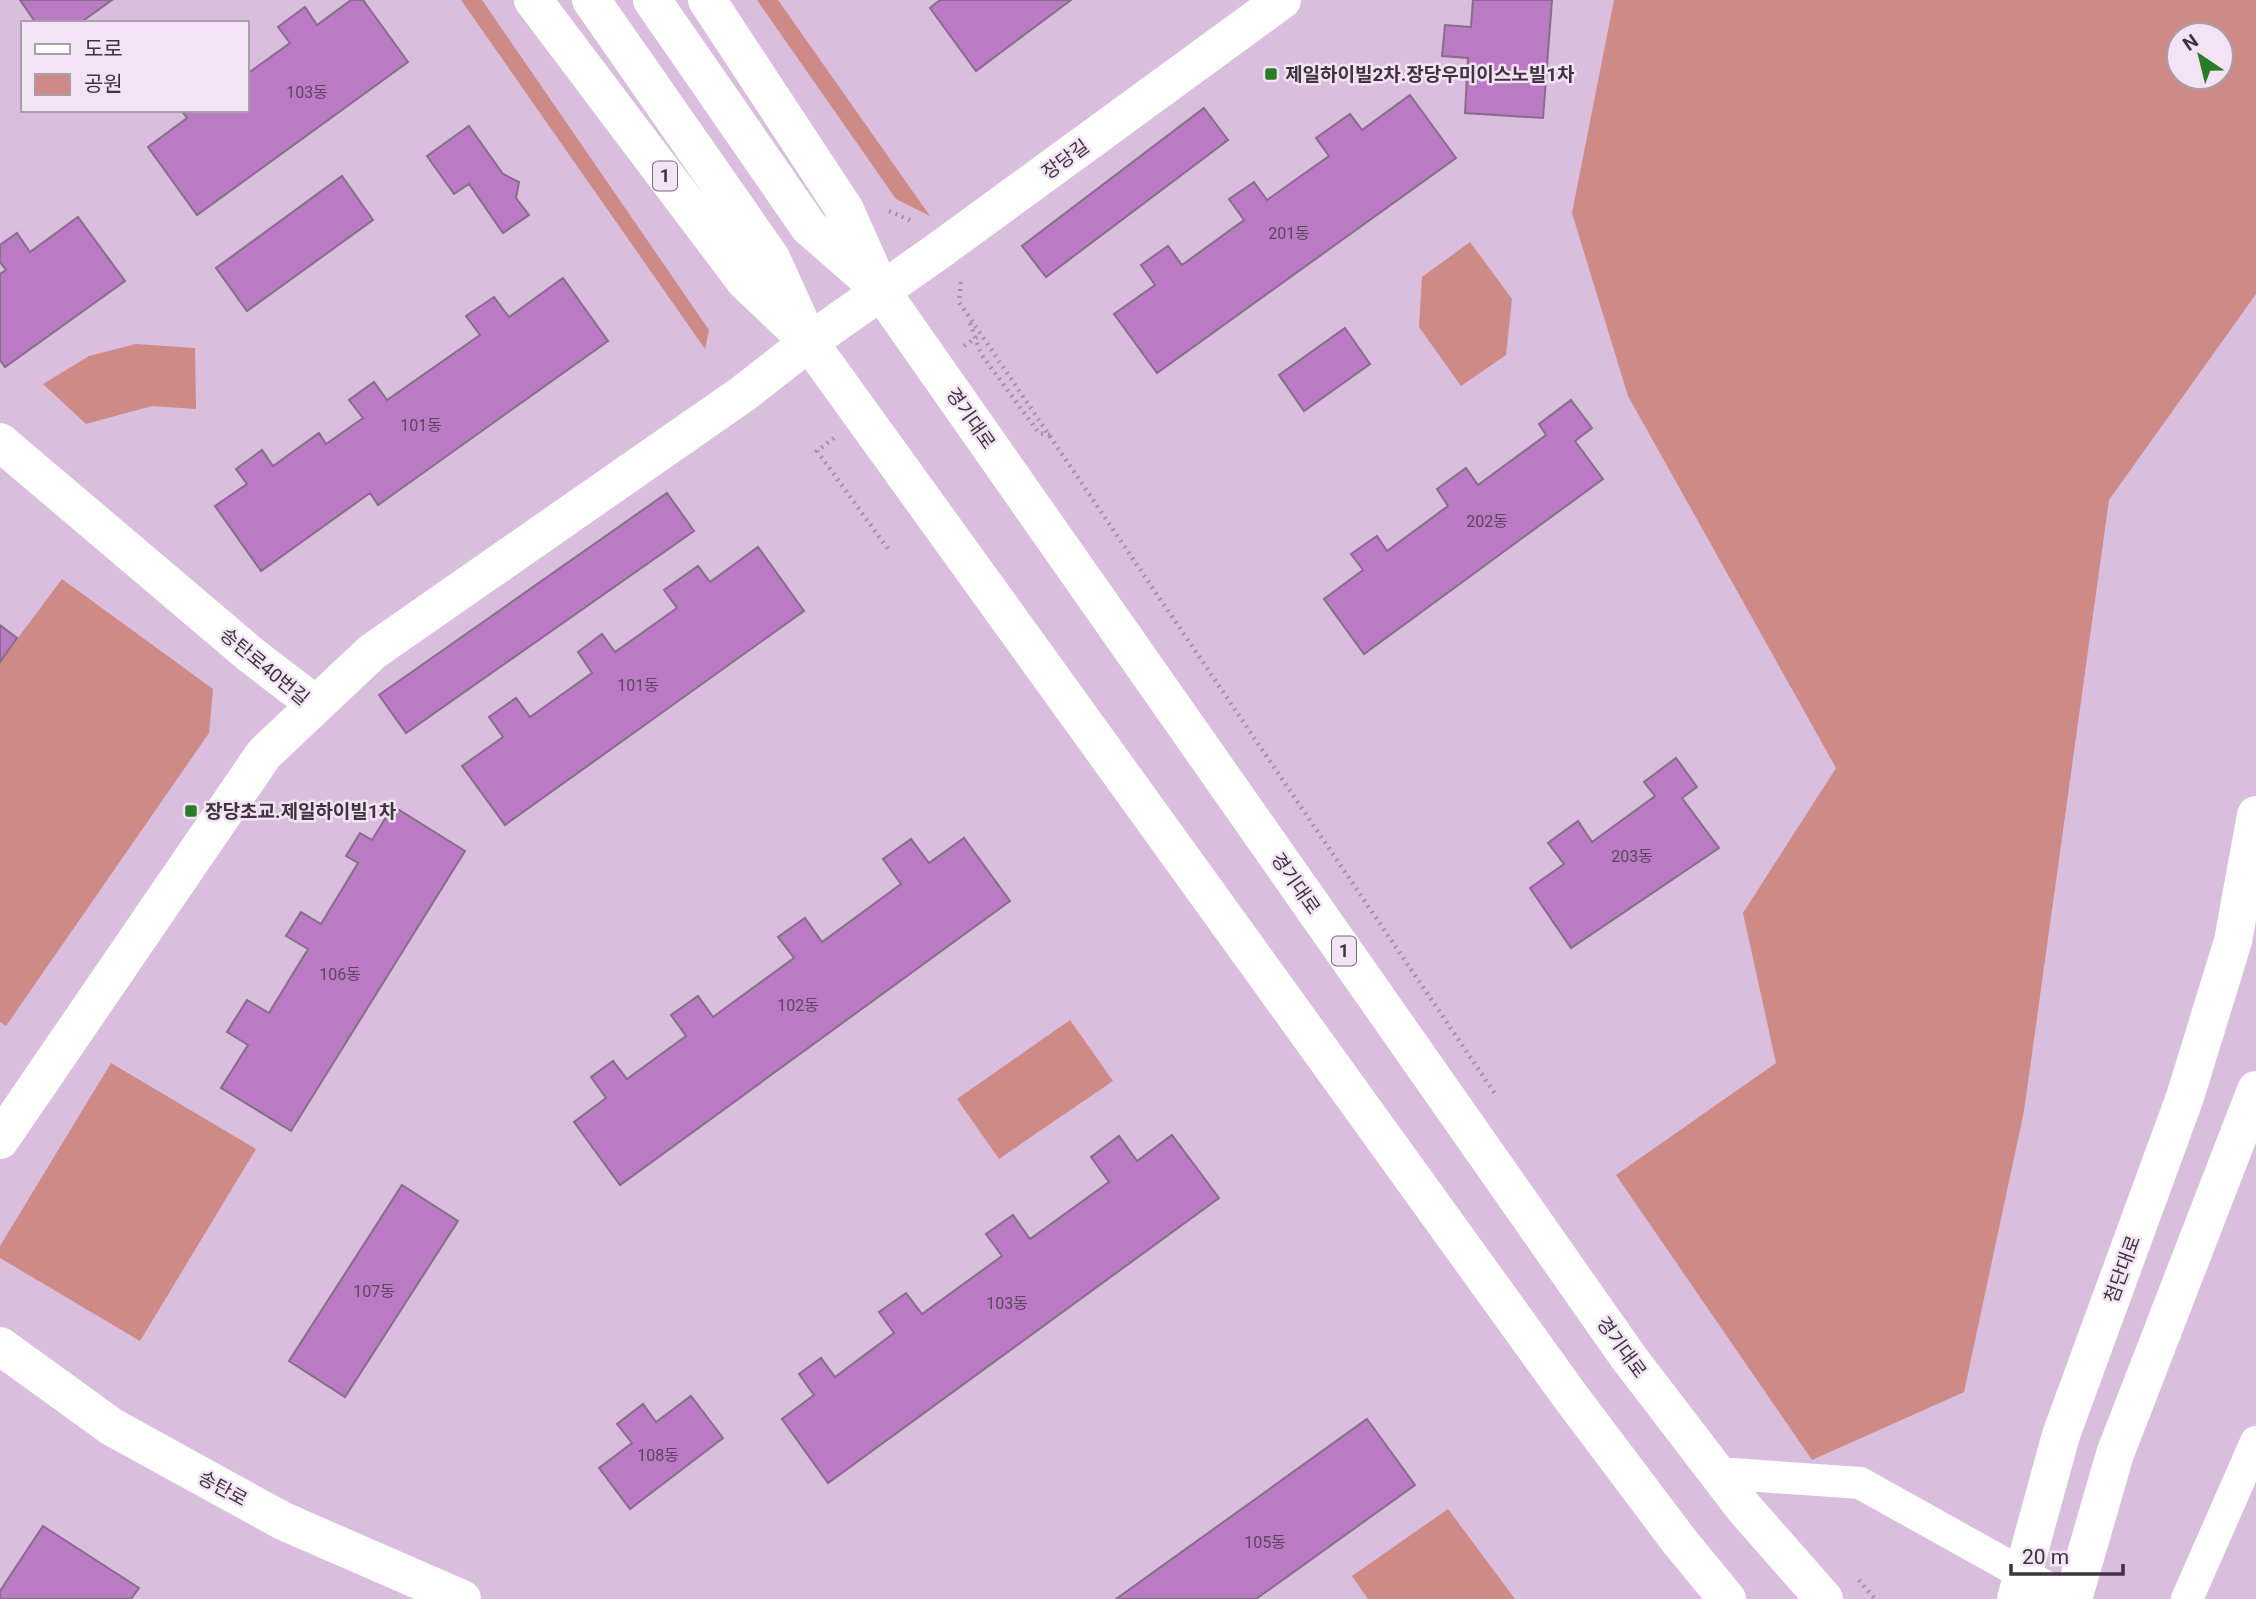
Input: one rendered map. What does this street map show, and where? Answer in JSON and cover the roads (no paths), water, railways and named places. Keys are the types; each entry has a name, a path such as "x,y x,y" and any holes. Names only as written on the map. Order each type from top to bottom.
{"main road":[{"name":"1","path":"533,0 745,281 809,342 1570,1396 1680,1542 1727,1599"},
{"name":"1","path":"590,0 771,258 809,342"},
{"name":"경기대로","path":"652,0 809,228 881,291"},
{"name":"경기대로","path":"708,0 845,210 881,291 1629,1358 1744,1508 1824,1599"},
{"name":"장당길","path":"315,704 372,652 744,393 809,342 1282,0"},
{"name":"송탄로40번길","path":"0,442 251,655 315,704 264,754 0,1140"},
{"name":"첨단대로","path":"2015,1599 2061,1435 2185,1097 2234,941 2256,815"},
{"path":"2073,1599 2115,1454 2256,1090"},
{"name":"송탄로","path":"0,1346 112,1427 259,1508 462,1599"}],"street":[{"path":"2188,1599 2256,1442"},
{"path":"1717,1472 1860,1483 2068,1599"}],"place":[{"name":"제일하이빌2차.장당우미이스노빌1차","path":"1271,74"},
{"name":"장당초교.제일하이빌1차","path":"191,811"}]}
